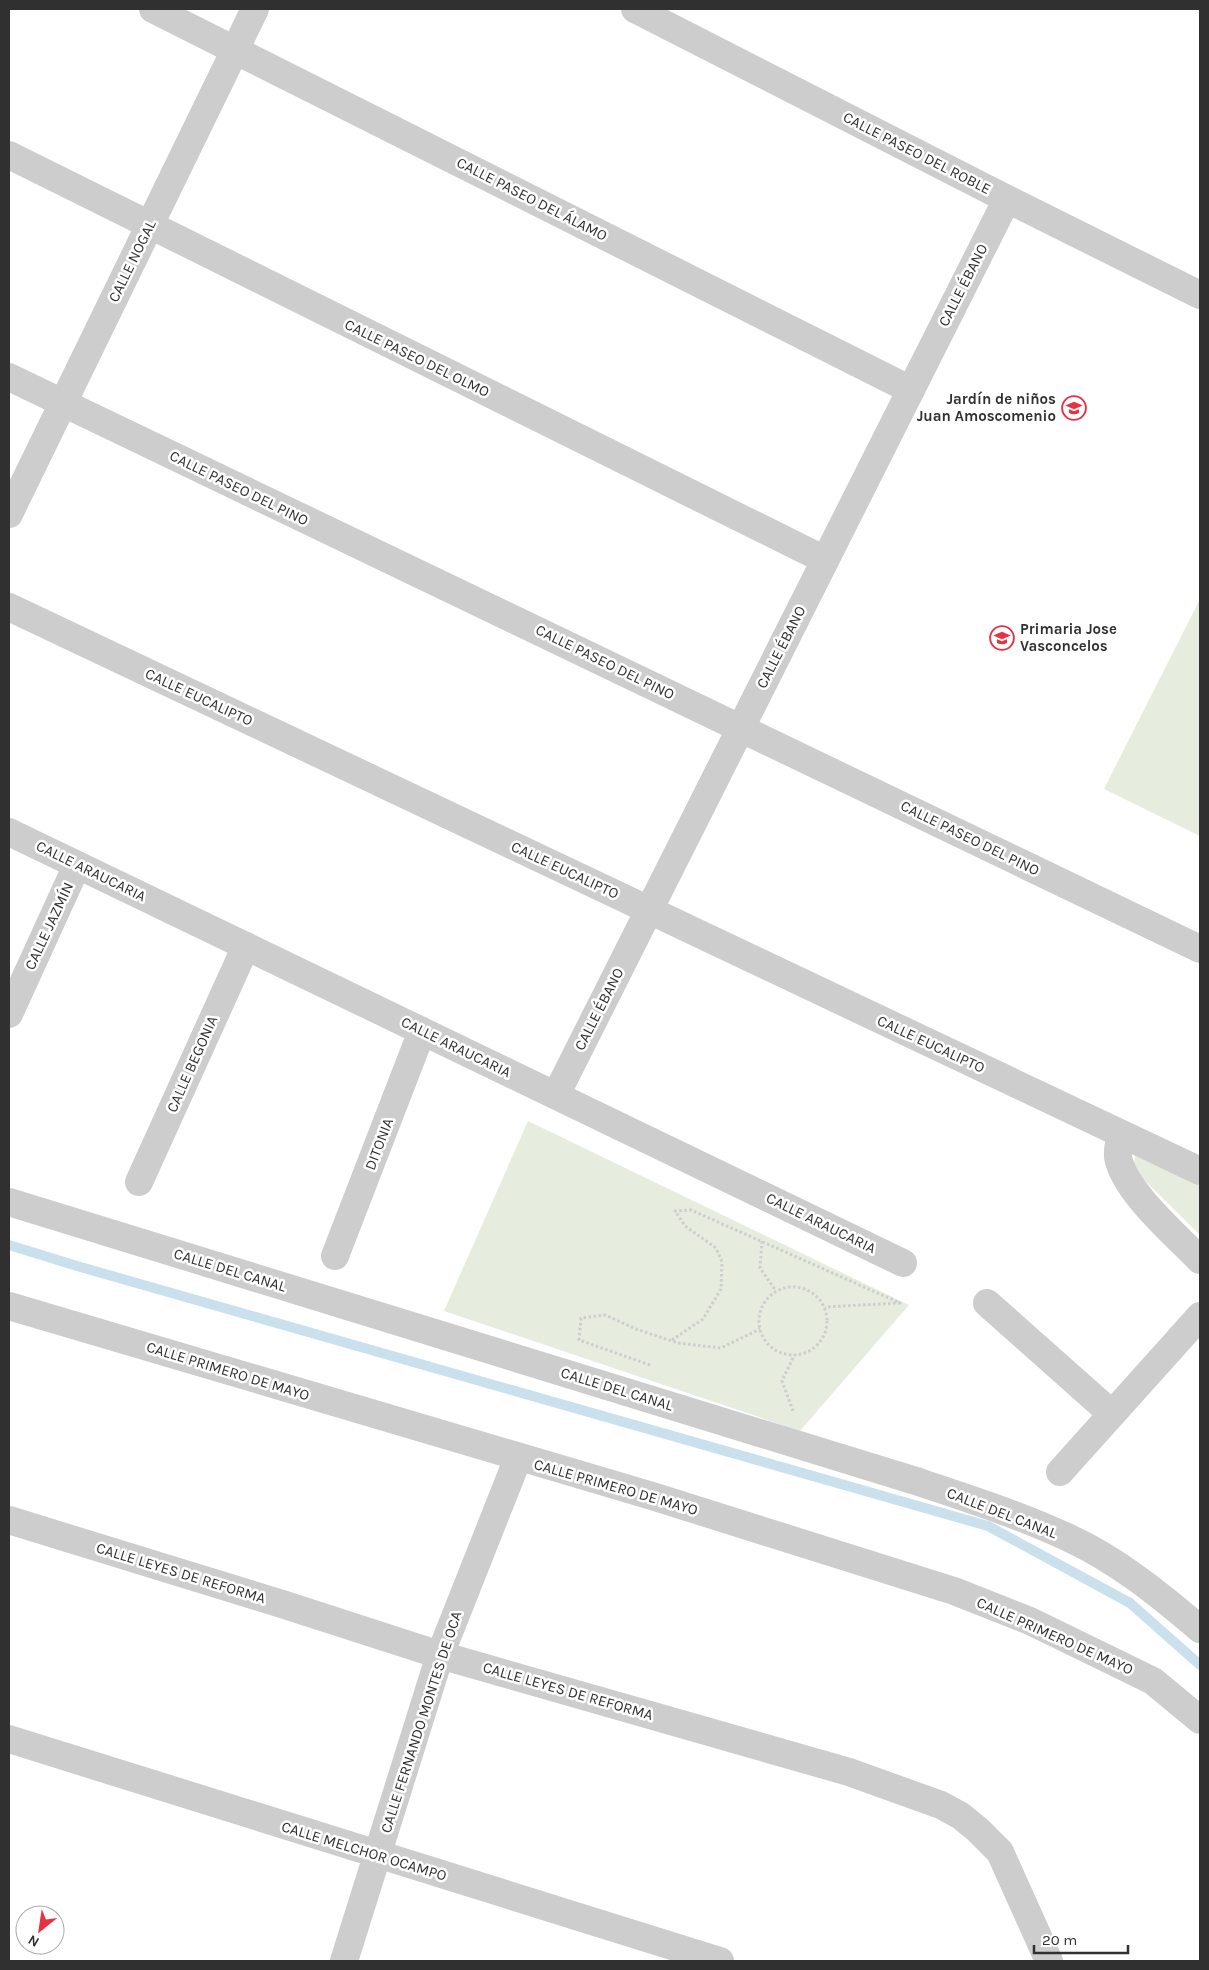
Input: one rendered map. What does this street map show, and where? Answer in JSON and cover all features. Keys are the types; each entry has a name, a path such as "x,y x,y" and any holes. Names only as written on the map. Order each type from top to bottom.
{"street":[{"name":"CALLE PASEO DEL ÁLAMO","path":"153,9 911,390"},
{"name":"CALLE NOGAL","path":"9,514 255,9"},
{"name":"CALLE PASEO DEL ROBLE","path":"635,9 1007,199 1200,295"},
{"name":"CALLE PASEO DEL OLMO","path":"9,156 825,560"},
{"name":"CALLE ÉBANO","path":"556,1095 1007,199"},
{"name":"CALLE PASEO DEL PINO","path":"9,377 1200,949"},
{"name":"CALLE EUCALIPTO","path":"9,607 1200,1171"},
{"name":"CALLE ARAUCARIA","path":"9,832 903,1263"},
{"name":"CALLE JAZMÍN","path":"9,1014 77,865"},
{"name":"CALLE BEGONIA","path":"139,1182 246,946"},
{"name":"DITONIA","path":"335,1256 422,1031"},
{"path":"1120,1134 1118,1156 1127,1180 1142,1200 1200,1260"},
{"name":"CALLE DEL CANAL","path":"9,1202 854,1462 1012,1513 1070,1538 1110,1562 1162,1597 1200,1629"},
{"path":"987,1303 1112,1414"},
{"name":"CALLE PRIMERO DE MAYO","path":"9,1306 518,1458 652,1496 954,1591 1030,1621 1152,1681 1200,1720"},
{"path":"1060,1472 1200,1316"},
{"name":"CALLE FERNANDO MONTES DE OCA","path":"344,1961 440,1655 518,1458"},
{"name":"CALLE LEYES DE REFORMA","path":"9,1520 440,1655 849,1772 940,1805 961,1816 1000,1852 1049,1961"},
{"name":"CALLE MELCHOR OCAMPO","path":"9,1739 720,1961"}],"path":[{"path":"671,1340 703,1319 720,1290 722,1262 716,1248 685,1226 675,1211 690,1210 900,1303 825,1307"},
{"path":"762,1241 760,1268 776,1291"},
{"path":"787,1287 799,1287 811,1291 825,1307 828,1319 827,1331 821,1342 812,1350 794,1356 782,1354 771,1348 764,1341 760,1330 760,1309 766,1299 776,1291 787,1287"},
{"path":"651,1366 578,1340 581,1318 605,1315 636,1329 671,1340 721,1348 760,1330"},
{"path":"787,1414 796,1417 782,1381 794,1356"}],"green space":[{"path":"1200,599 1200,836 1104,789"},
{"path":"528,1121 909,1305 800,1431 444,1311"},
{"path":"1135,1156 1200,1184 1200,1235 1133,1169"}],"waterway":[{"path":"9,1245 988,1526 1130,1603 1200,1665"}],"place":[{"name":"Jardín de niños Juan Amoscomenio","path":"1074,408"},
{"name":"Primaria Jose Vasconcelos","path":"1002,638"}]}
